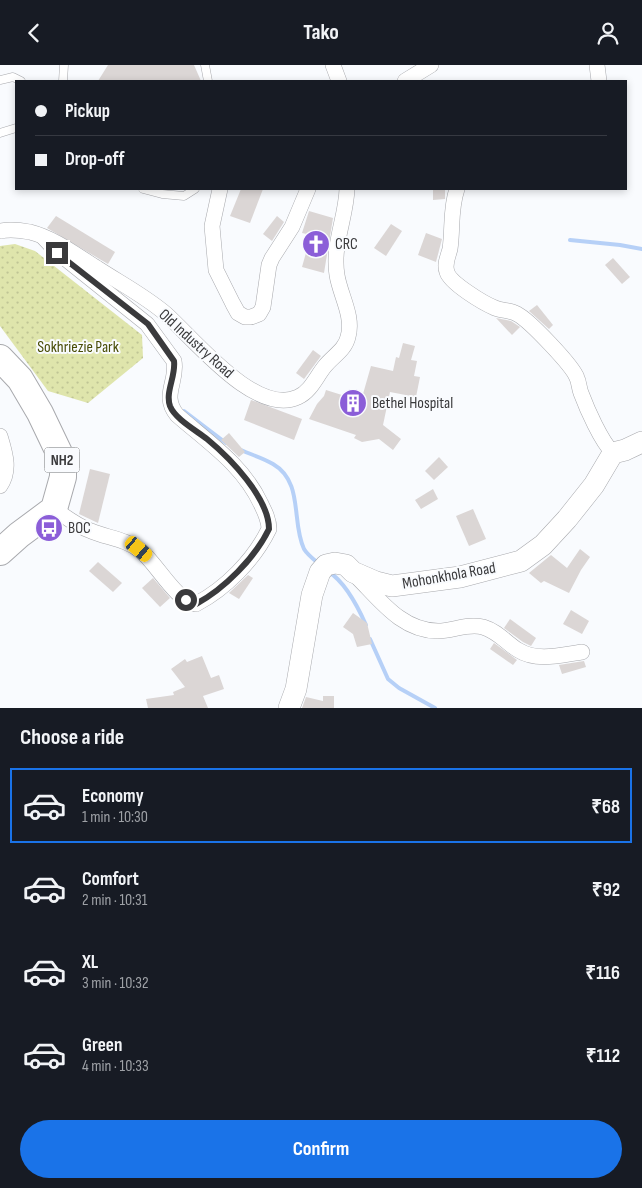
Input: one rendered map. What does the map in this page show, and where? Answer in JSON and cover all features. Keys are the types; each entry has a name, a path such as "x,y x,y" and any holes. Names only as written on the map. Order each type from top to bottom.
{"highway":[{"name":"NH2","path":"0,358 20,379 40,413 63,461 63,477 54,509"},
{"path":"6,543 54,509"}],"street":[{"path":"333,65 339,80"},
{"path":"407,80 431,65"},
{"path":"597,65 599,80"},
{"path":"220,190 212,227 216,270 238,313 245,317 259,314 263,307 269,265 292,227 308,190"},
{"name":"Old Industry Road","path":"0,231 12,229 31,233 64,247 165,314 235,380 263,396 279,400 297,398 310,389 326,365 344,346 349,336 348,317 337,276 335,256 347,190"},
{"path":"457,190 451,212 449,251 446,265 447,273 473,295 495,308 517,314 542,336 577,377 580,391 603,440 613,453 642,442"},
{"path":"43,237 57,253 148,324 174,361 175,367 169,399 171,407 177,415 228,457 244,475 262,505 269,523 269,529 243,566 212,595 196,604 186,600 139,549 115,538 76,525 54,509"},
{"path":"0,436 7,463 6,477 0,486"},
{"name":"Mohonkhola Road","path":"289,708 296,689 312,595 320,572 326,565 335,563 346,565 353,572 376,582 392,586 460,577 521,561 543,545 567,519 594,485 613,453"},
{"path":"353,572 385,606 410,625 438,631 476,626 501,635 518,650 530,655 546,657 582,652"}],"lane":[{"path":"63,80 64,65"},
{"path":"205,65 208,80"},
{"path":"0,80 13,77 20,80"},
{"path":"0,133 15,128"},
{"path":"148,190 162,194 184,196 193,190"}],"green space":[{"name":"Sokhriezie Park","path":"15,244 35,251 142,335 143,358 88,403 48,391 0,326 0,246"}],"building":[{"path":"108,65 194,65 201,80 99,80"},
{"path":"241,190 263,190 250,223 230,216"},
{"path":"433,190 445,190 445,199 433,200"},
{"path":"309,211 333,218 324,273 302,267 311,235 302,233"},
{"path":"56,216 115,252 108,264 47,228"},
{"path":"277,216 284,222 272,241 263,234"},
{"path":"391,224 402,231 386,256 374,248"},
{"path":"426,233 442,239 436,262 418,255"},
{"path":"613,258 630,277 622,284 605,265"},
{"path":"537,305 553,325 549,329 529,311"},
{"path":"496,318 511,321 520,327 512,335"},
{"name":"Bethel Hospital","path":"403,343 415,346 411,360 417,361 414,376 420,377 416,397 390,392 383,425 401,439 393,450 379,439 362,442 354,438 356,435 309,419 326,390 361,401 371,366 393,371 396,357 399,358"},
{"path":"313,350 321,356 304,379 296,373"},
{"path":"251,400 302,419 294,440 244,420"},
{"path":"229,433 245,452 239,457 221,440"},
{"path":"439,457 448,467 434,480 425,471"},
{"path":"90,469 110,474 98,523 79,514"},
{"path":"433,489 438,499 421,509 415,500"},
{"path":"473,509 486,539 469,546 456,516"},
{"path":"580,549 590,557 569,593 544,581 541,583 529,573 551,555 567,568"},
{"path":"98,562 122,583 113,592 89,571"},
{"path":"248,575 253,578 239,599 229,593"},
{"path":"153,578 170,598 160,607 142,588"},
{"path":"571,610 589,621 582,634 563,624"},
{"path":"353,613 367,623 372,644 357,647 353,634 343,627"},
{"path":"510,619 536,638 531,646 504,628"},
{"path":"494,643 517,660 513,665 490,649"},
{"path":"202,656 211,678 219,675 224,689 203,696 208,708 148,708 146,699 174,695 173,692 185,687 171,669 185,659 187,662"},
{"path":"584,661 586,667 562,674 559,665"},
{"path":"323,696 334,696 334,708 302,708 306,697 323,701"}],"waterway":[{"path":"570,240 642,249"},
{"path":"184,411 226,443"},
{"path":"241,450 273,464 283,472 293,492 300,538 304,549 318,563"},
{"path":"329,572 346,589 366,625"},
{"path":"370,639 388,679 399,688 435,708"}],"place":[{"name":"CRC","path":"316,244"},
{"name":"Bethel Hospital","path":"353,403"},
{"name":"BOC","path":"49,528"}],"route":[{"path":"57,253 148,324 174,361 175,367 169,399 171,407 188,425 228,457 244,475 266,514 269,529 243,566 212,595 196,604 186,600"}]}
